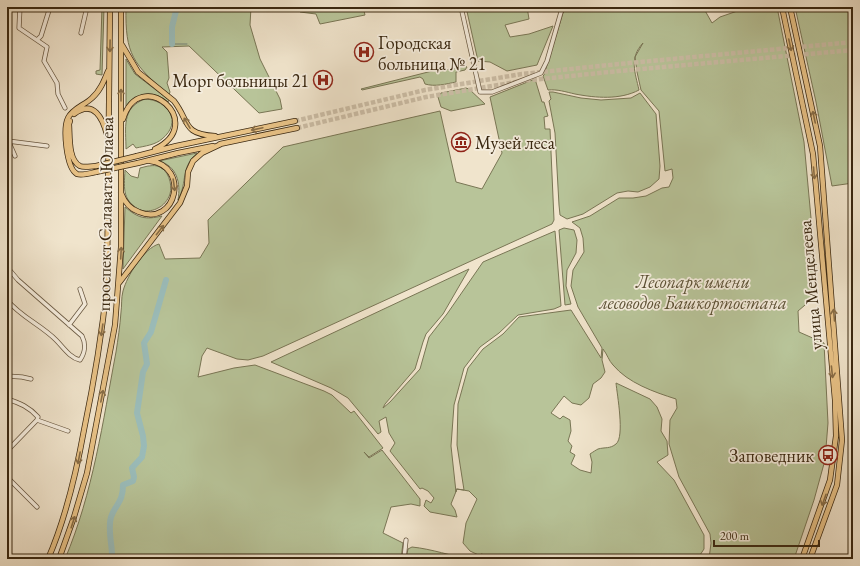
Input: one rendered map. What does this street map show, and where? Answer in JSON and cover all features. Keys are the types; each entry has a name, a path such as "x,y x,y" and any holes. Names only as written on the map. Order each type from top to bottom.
{"main road":[{"name":"проспект Салавата Юлаева","path":"48,559 64,515 76,473 91,398 107,285 110,7"},
{"name":"проспект Салавата Юлаева","path":"59,559 74,517 87,473 115,325 121,247 121,7"},
{"name":"улица Менделеева","path":"782,7 812,154 835,400 836,436 830,480 802,559"},
{"name":"улица Менделеева","path":"790,7 820,146 842,433 840,467 837,485 810,559"},
{"path":"121,43 138,72 174,101 179,107 185,122 194,132 204,136 220,136"},
{"path":"109,68 98,92 92,99 72,112 68,117 66,125 67,152 71,167 76,173 81,174 96,172 297,128"},
{"path":"121,125 127,108 130,104 140,98 159,98 170,107 175,118 173,134 163,145 145,154"},
{"path":"109,140 101,117 94,110 84,109 79,111 71,118 69,124 71,151 76,163 80,166 87,167 220,136 295,121"},
{"path":"119,283 180,203 187,186 188,172 193,161 202,153 221,144"},
{"path":"120,188 125,200 134,210 152,215 165,210 170,205 175,194 174,181 168,170 152,161 148,161"}],"street":[{"path":"20,7 19,28 47,47 44,61 56,83 58,94 65,108"},
{"path":"37,40 41,36 50,7"},
{"path":"81,33 88,7"},
{"path":"461,7 480,92 492,92 541,73 547,61 561,12 565,7"},
{"path":"8,139 47,146"},
{"path":"8,139 15,156"},
{"path":"7,267 18,280 82,336 84,340 84,350 80,360 73,357 55,338 21,314 7,300"},
{"path":"69,325 84,304 80,289"},
{"path":"7,376 31,379"},
{"path":"7,399 19,402 30,408 38,416 37,420 7,451"},
{"path":"37,420 68,431"},
{"path":"7,477 37,507"},
{"path":"404,559 406,540"}],"green space":[{"path":"102,7 104,7 102,75 96,74 96,71 100,70"},
{"path":"126,7 251,7 250,25 260,59 280,99 282,109 259,113 189,46 162,47 167,52 169,78 167,83 170,92 169,95 147,75 139,66 134,57 127,37"},
{"path":"299,7 363,7 365,15 320,24 316,14 300,12"},
{"path":"466,7 527,7 529,19 505,25 510,37 529,34 553,26 537,65 507,71 490,62 478,61"},
{"name":"Лесопарк имени лесоводов Башкортостана","path":"568,7 703,7 712,23 720,17 749,7 777,7 804,142 818,294 798,311 799,332 824,343 828,423 825,460 814,500 794,559 709,559 711,543 710,534 679,477 669,444 670,420 677,408 676,399 650,390 626,377 612,363 603,349 602,360 605,372 601,378 593,384 589,398 581,405 572,403 564,396 551,413 560,419 563,416 570,420 571,431 568,441 572,446 570,452 575,455 571,464 580,470 591,473 592,462 590,454 598,449 614,446 619,440 619,405 616,383 650,399 657,407 662,419 661,431 667,441 668,455 657,462 674,480 704,535 704,549 700,555 659,559 505,559 481,554 487,559 470,551 463,543 466,523 477,499 469,491 460,490 464,490 457,445 458,404 468,368 483,349 503,334 519,317 571,310 601,358 602,348 578,307 571,286 573,270 584,252 583,238 580,228 572,222 590,216 619,198 646,196 662,188 669,187 673,178 672,169 665,171 659,111 641,90 635,58 634,65 639,90 632,93 616,97 599,97 558,90 548,90 543,76 563,13"},
{"path":"795,7 853,7 853,183 832,186 816,102"},
{"path":"126,59 135,74 169,100 168,102 157,95 146,94 136,98 126,106"},
{"path":"467,67 465,70 456,72 456,82 440,85 429,85 425,84 423,79 420,77 361,89 440,69 445,70"},
{"path":"535,79 548,116 544,117 545,129 550,129 554,220 552,224 263,356 248,360 237,359 207,348 202,356 198,377 234,368 255,365 324,391 332,395 351,413 354,411 383,448 369,457 364,452 369,458 382,450 420,499 420,506 411,504 391,507 383,533 403,543 401,559 65,559 83,509 102,430 120,327 123,291 128,278 142,257 153,247 159,244 165,259 200,258 209,243 208,220 283,147 440,111 456,182 482,189 502,153 490,97"},
{"path":"466,88 485,104 451,111 441,107 438,97 441,93"},
{"path":"549,92 601,100 631,98 640,93 656,114 660,166 659,179 650,187 638,192 628,191 617,193 583,214 567,219 560,215 555,133 549,101 551,99"},
{"path":"145,99 160,103 166,108 172,119 171,126 162,139 156,143 136,148 133,144 126,149 126,120 128,113 137,103"},
{"path":"197,153 188,164 183,187 178,200 179,187 174,171 165,163 159,161"},
{"path":"148,166 161,167 167,173 171,190 168,198 162,206 152,210 142,211 135,207 128,199 124,183 125,170 131,176 138,178 140,168"},
{"path":"125,207 134,214 146,218 162,216 123,269"},
{"name":"Лесопарк имени лесоводов Башкортостана","path":"564,228 574,230 577,240 576,253 567,270 566,286 571,304 565,305 559,230"},
{"path":"555,231 561,306 554,309 518,315 499,333 480,347 464,368 454,405 451,446 456,492 451,504 457,517 430,512 424,506 426,500 431,503 434,498 428,491 422,488 420,489 390,451 395,443 389,433 386,417 379,421 381,432 378,434 348,398 331,388 271,362 469,269 443,314 426,334 415,369 383,408 420,369 429,337 483,262"},
{"path":"412,547 470,559 406,559 408,549"}],"waterway":[{"path":"172,44 172,27 177,7"},
{"path":"172,44 187,44"},
{"path":"112,559 110,533 111,517 121,499 123,485 133,481 134,477 132,468 142,457 144,446 143,436 137,413 143,372 147,364 144,343 151,332 166,280"}],"tunnel":[{"path":"295,121 425,90 522,74 853,42"},
{"path":"297,128 426,97 522,81 853,50"}],"place":[{"name":"Городская больница № 21","path":"364,52"},
{"name":"Морг больницы 21","path":"323,80"},
{"name":"Музей леса","path":"461,142"},
{"name":"Заповедник","path":"828,455"}]}
